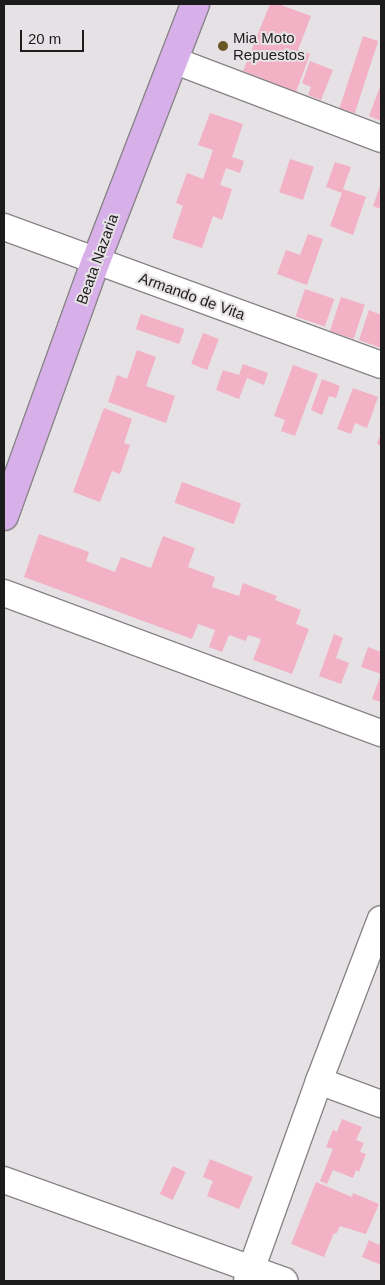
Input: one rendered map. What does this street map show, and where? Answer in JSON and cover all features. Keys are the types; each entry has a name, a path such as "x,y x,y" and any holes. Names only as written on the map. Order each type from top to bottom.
{"main road":[{"name":"Beata Nazaria","path":"4,516 96,261 195,4"}],"street":[{"path":"173,60 381,139"},
{"name":"Armando de Vita","path":"4,226 381,365"},
{"path":"4,593 381,732"},
{"path":"249,1275 319,1081 381,919"},
{"path":"319,1081 381,1104"},
{"path":"4,1180 249,1275 284,1281"}],"building":[{"path":"270,4 278,4 311,16 298,50 310,54 296,92 243,71"},
{"path":"363,36 378,41 355,113 340,108"},
{"path":"310,61 333,70 321,100 308,95 311,87 302,83"},
{"path":"381,84 381,121 369,116"},
{"path":"210,113 243,124 232,157 244,161 240,173 226,168 220,185 232,189 222,220 213,216 202,248 172,238 183,206 176,203 187,173 203,179 213,150 198,145"},
{"path":"290,159 314,167 303,200 279,192"},
{"path":"335,162 351,167 343,189 366,197 353,235 330,226 342,193 326,187"},
{"path":"381,183 381,209 373,206"},
{"path":"308,234 323,239 307,285 277,274 286,250 300,255"},
{"path":"305,289 334,299 325,327 296,316"},
{"path":"341,297 365,305 354,339 330,331"},
{"path":"369,310 381,315 381,348 359,340"},
{"path":"141,314 184,329 179,344 136,329"},
{"path":"203,333 219,339 207,370 191,364"},
{"path":"137,350 156,357 146,386 175,396 166,423 108,402 117,375 127,379"},
{"path":"243,364 268,373 264,385 247,378 239,399 216,390 223,370 239,375"},
{"path":"293,365 318,374 295,436 281,431 285,420 274,416"},
{"path":"322,379 340,386 336,398 329,396 322,415 311,410"},
{"path":"353,388 378,397 367,428 355,423 351,434 337,429"},
{"path":"104,408 132,419 124,443 130,445 120,474 112,471 100,502 73,492"},
{"path":"381,433 381,446 377,444"},
{"path":"182,482 241,504 234,524 174,503"},
{"path":"39,534 89,552 86,561 115,572 121,557 151,568 163,536 195,548 188,567 215,577 212,587 239,596 243,583 277,596 275,600 301,610 296,624 309,629 292,674 253,660 261,639 248,635 246,641 229,635 222,652 209,647 215,630 198,624 192,639 24,577"},
{"path":"334,634 343,638 336,658 349,663 341,684 319,676"},
{"path":"368,647 381,652 381,674 361,667"},
{"path":"381,674 381,702 372,699"},
{"path":"342,1119 362,1127 356,1140 364,1143 360,1152 366,1154 359,1172 356,1170 353,1178 333,1170 327,1184 320,1181 333,1149 326,1147 333,1130 337,1132"},
{"path":"210,1159 253,1177 239,1209 207,1196 213,1181 203,1177"},
{"path":"173,1166 186,1172 173,1200 160,1194"},
{"path":"316,1182 352,1197 353,1193 379,1204 366,1234 340,1226 336,1234 334,1233 324,1257 291,1244"},
{"path":"369,1240 379,1245 381,1240 381,1265 362,1257"}],"place":[{"name":"Mia Moto Repuestos","path":"223,46"}]}
